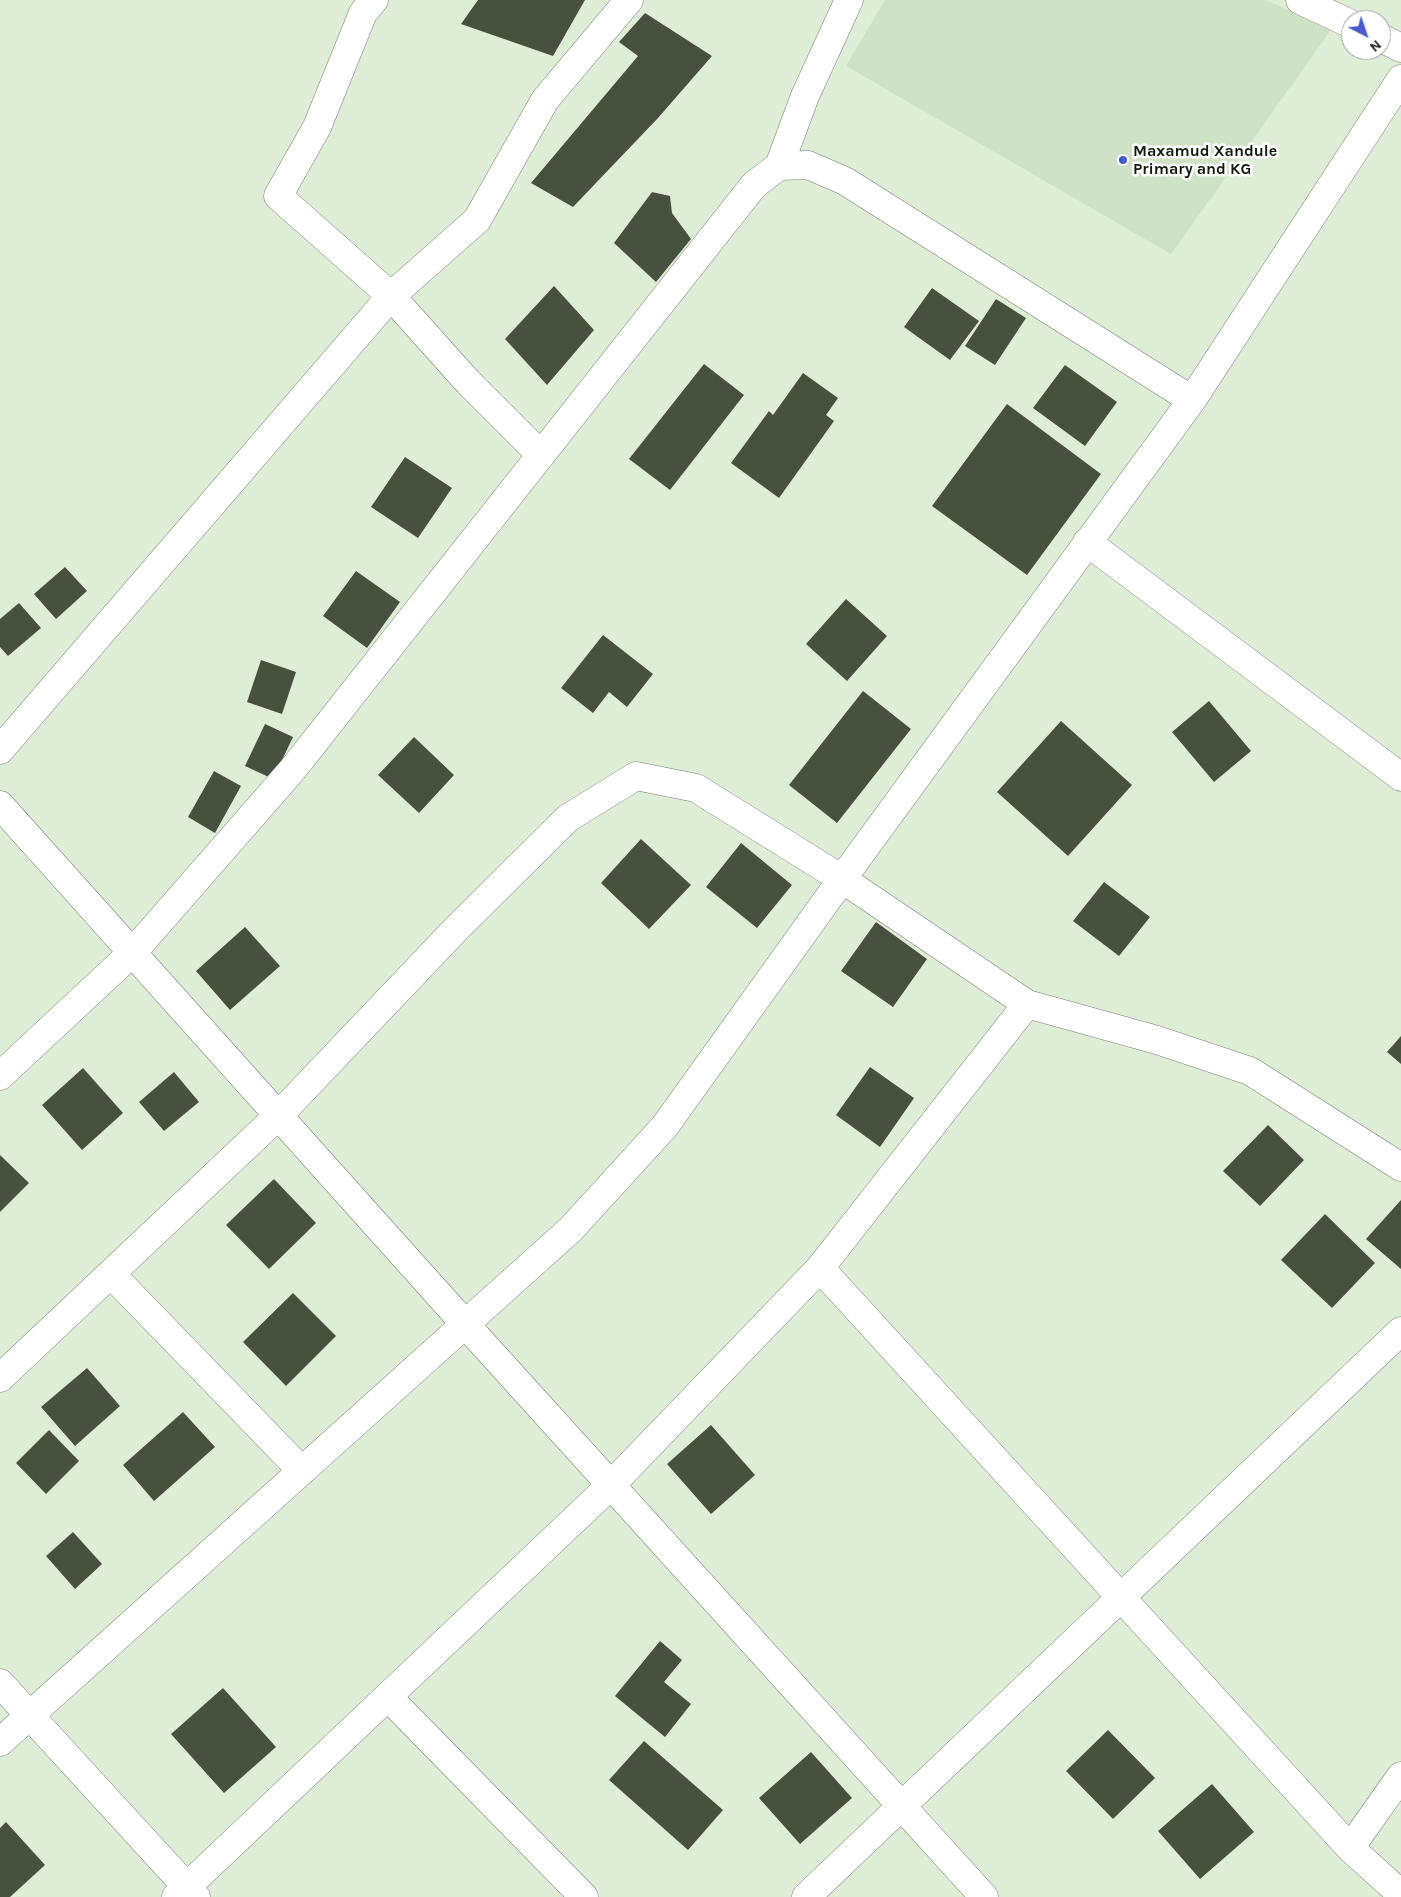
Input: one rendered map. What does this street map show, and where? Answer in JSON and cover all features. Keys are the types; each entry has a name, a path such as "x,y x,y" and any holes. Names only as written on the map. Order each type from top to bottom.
{"street":[{"path":"374,0 363,13 317,127 278,196 391,296 468,382 540,454"},
{"path":"0,750 391,296 477,220 546,100 630,0"},
{"path":"0,1076 133,952 293,769 754,185 779,166 805,96 849,0"},
{"path":"1300,0 1341,19"},
{"path":"0,1742 571,1229 666,1126 842,879 1192,400 1401,79"},
{"path":"779,166 808,165 845,181 1192,400"},
{"path":"1087,542 1401,777"},
{"path":"0,1378 278,1115 456,929 568,818 636,776 696,788 842,879 1027,1004 1158,1040 1250,1071 1401,1166"},
{"path":"0,805 466,1325 984,1897"},
{"path":"0,1683 187,1894 388,1697 611,1485 820,1268 1027,1004"},
{"path":"820,1268 1350,1848 1401,1894"},
{"path":"111,1274 302,1471"},
{"path":"806,1897 1401,1331"},
{"path":"388,1697 584,1897"},
{"path":"1350,1848 1401,1776"}],"shaded area":[{"name":"Maxamud Xandule Primary and KG","path":"885,0 1266,0 1331,30 1171,254 846,66"}],"building":[{"path":"478,0 585,0 553,56 461,24"},
{"path":"645,13 712,56 658,118 573,207 531,183 638,56 619,42"},
{"path":"652,192 670,196 672,213 691,239 656,282 614,243"},
{"path":"554,286 594,330 547,385 505,339"},
{"path":"932,288 979,321 950,360 904,327"},
{"path":"996,299 1026,318 995,365 965,346"},
{"path":"704,364 744,395 670,490 629,459"},
{"path":"1065,365 1117,402 1085,446 1033,408"},
{"path":"803,373 838,398 826,415 834,421 779,498 731,463 769,411 773,415"},
{"path":"1007,404 1101,474 1027,575 932,506"},
{"path":"405,457 452,488 418,538 371,507"},
{"path":"65,567 87,591 56,619 34,594"},
{"path":"356,571 400,602 367,648 323,616"},
{"path":"846,599 887,636 847,681 806,644"},
{"path":"19,603 41,628 8,656 0,647 0,619"},
{"path":"603,635 653,674 627,707 609,692 593,713 561,688"},
{"path":"261,660 296,672 282,714 247,702"},
{"path":"863,691 911,729 837,823 789,785"},
{"path":"1209,701 1251,751 1214,782 1172,732"},
{"path":"1061,721 1132,785 1068,856 997,792"},
{"path":"265,724 293,737 273,779 245,766"},
{"path":"414,737 454,775 419,813 378,775"},
{"path":"214,771 241,786 215,833 188,817"},
{"path":"641,839 691,885 649,929 601,883"},
{"path":"741,843 792,885 757,928 706,887"},
{"path":"1104,882 1150,917 1119,956 1073,921"},
{"path":"876,922 927,959 893,1007 841,971"},
{"path":"245,927 280,966 230,1010 196,971"},
{"path":"1401,1036 1401,1064 1387,1052"},
{"path":"870,1067 914,1098 880,1147 836,1115"},
{"path":"83,1068 123,1113 82,1150 42,1105"},
{"path":"174,1072 199,1102 164,1131 139,1102"},
{"path":"1268,1125 1304,1160 1260,1206 1223,1171"},
{"path":"0,1155 29,1183 0,1212"},
{"path":"274,1179 316,1223 269,1269 226,1225"},
{"path":"1401,1200 1401,1269 1366,1239"},
{"path":"1325,1214 1375,1263 1332,1308 1281,1260"},
{"path":"293,1293 336,1336 286,1386 243,1342"},
{"path":"87,1368 120,1406 75,1446 41,1407"},
{"path":"183,1412 215,1447 154,1501 123,1465"},
{"path":"711,1425 755,1475 711,1514 667,1464"},
{"path":"49,1430 79,1461 46,1494 16,1463"},
{"path":"73,1532 102,1564 75,1589 46,1556"},
{"path":"660,1641 682,1660 664,1682 691,1704 665,1737 615,1696"},
{"path":"223,1688 276,1747 224,1793 171,1734"},
{"path":"1108,1730 1155,1778 1113,1819 1066,1771"},
{"path":"644,1741 723,1810 688,1850 609,1780"},
{"path":"811,1752 852,1798 800,1844 759,1798"},
{"path":"1212,1784 1254,1832 1200,1879 1158,1831"},
{"path":"6,1822 45,1865 10,1897 0,1897 0,1828"}],"place":[{"name":"Maxamud Xandule Primary and KG","path":"1123,160"}]}
